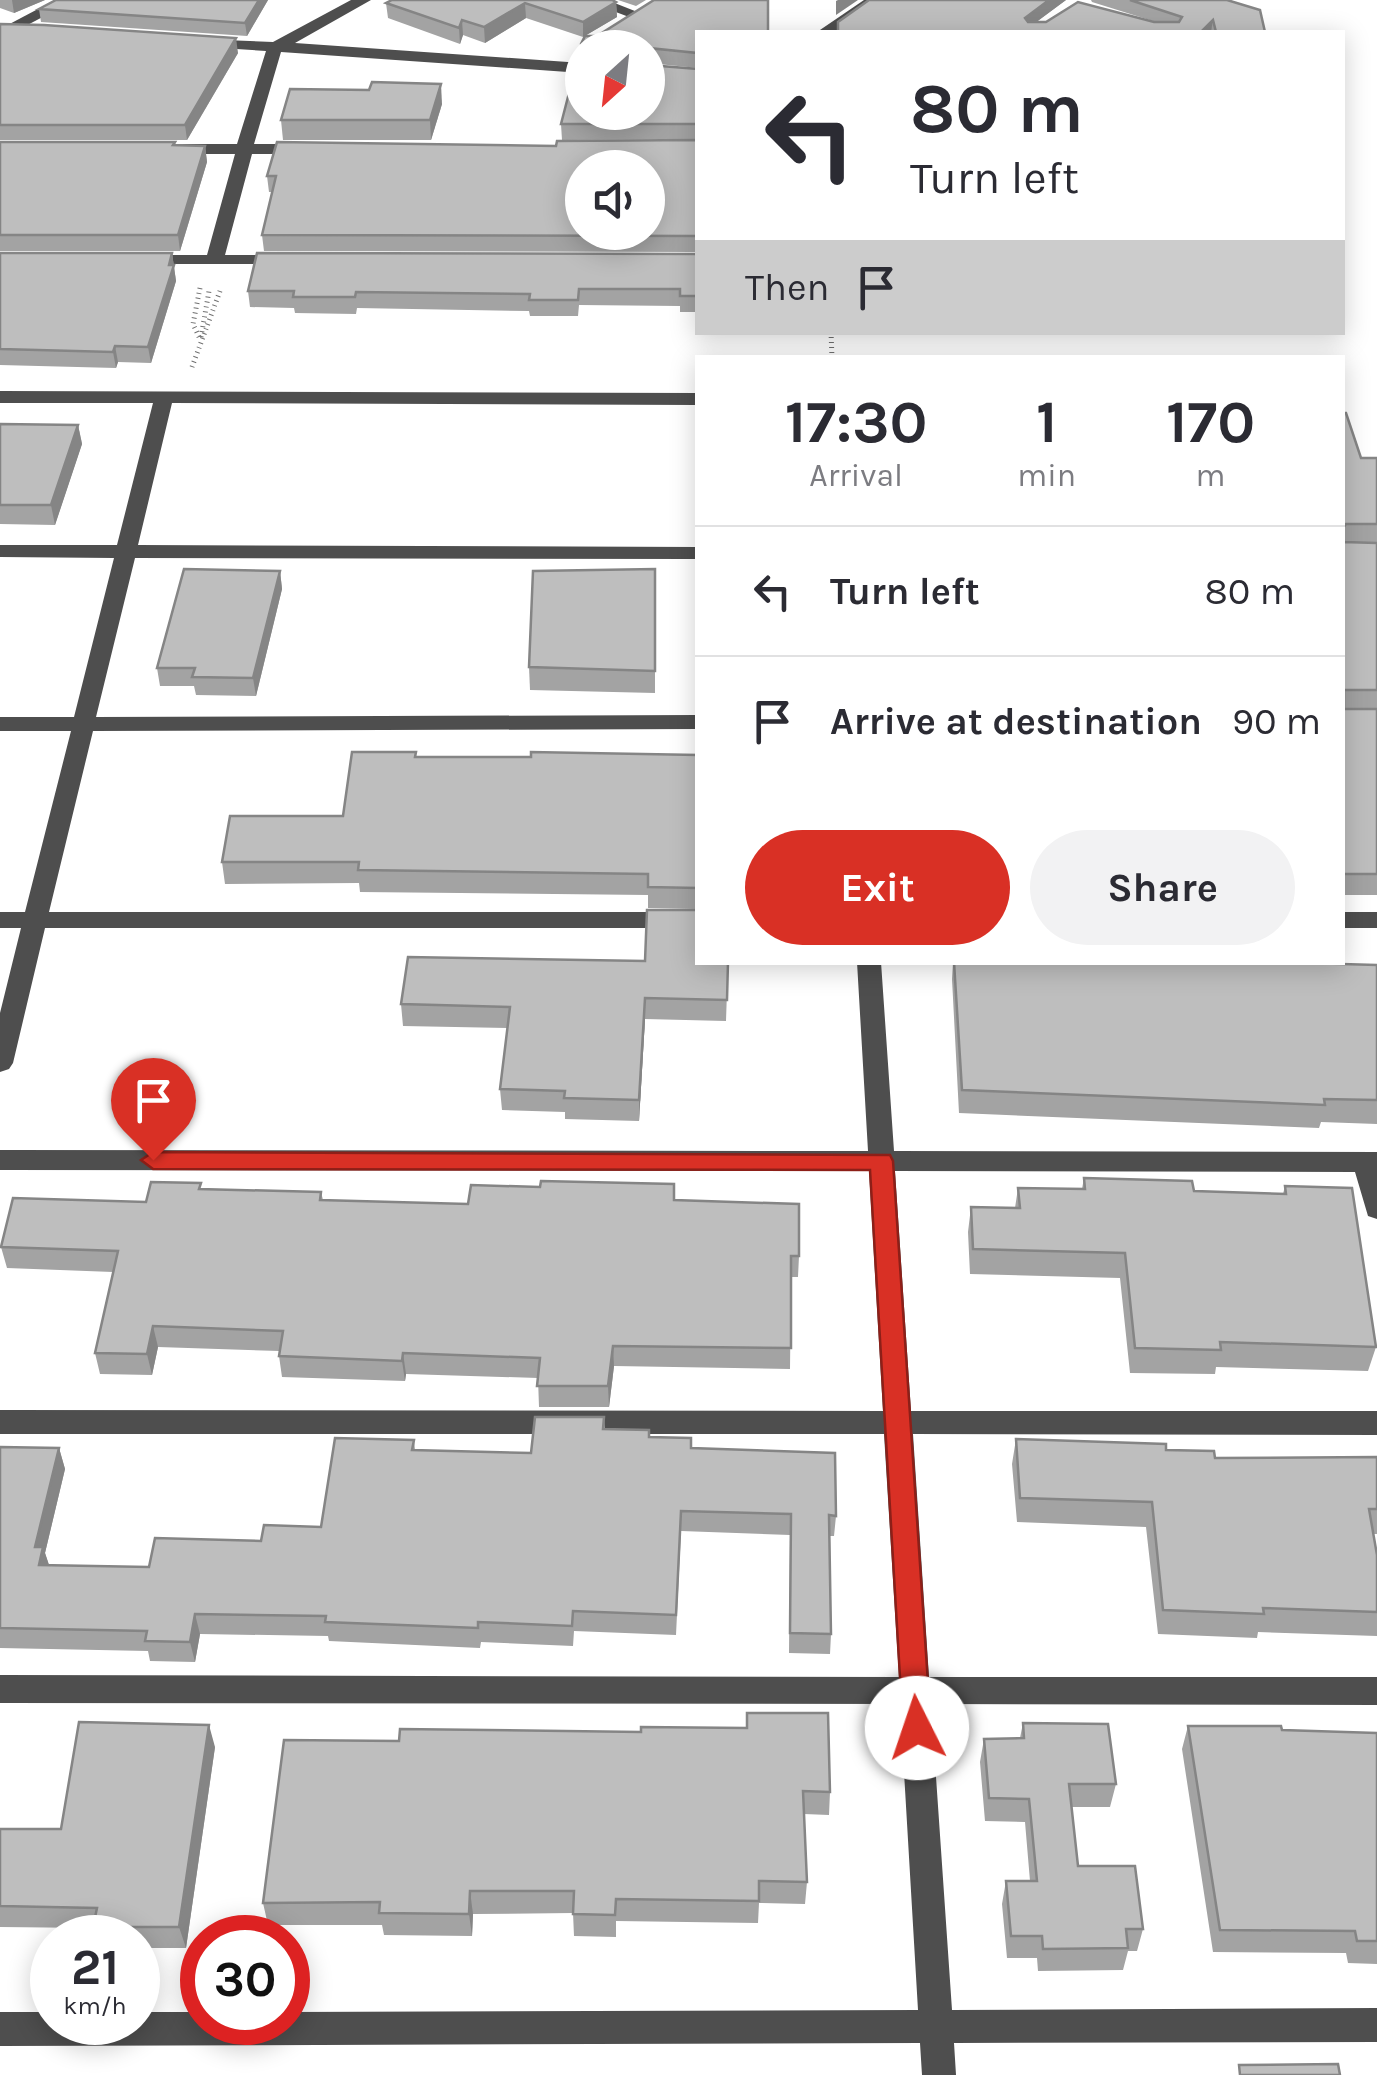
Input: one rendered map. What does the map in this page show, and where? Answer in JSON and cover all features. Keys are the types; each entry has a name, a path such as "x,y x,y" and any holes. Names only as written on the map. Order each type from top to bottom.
{"street":[{"path":"5,28 67,0"},
{"path":"216,260 267,64 276,47 363,0"},
{"path":"592,0 637,15"},
{"path":"828,30 875,0"},
{"path":"5,28 48,31"},
{"path":"181,40 565,67"},
{"path":"552,66 565,58"},
{"path":"150,149 324,149"},
{"path":"112,260 305,260"},
{"path":"0,397 695,398"},
{"path":"0,1063 164,398"},
{"path":"0,551 695,553"},
{"path":"0,724 695,722"},
{"path":"0,920 695,920"},
{"path":"1345,920 1377,920"},
{"path":"869,965 939,2075"},
{"path":"0,1160 1371,1162 1377,1209"},
{"path":"0,1422 1377,1423"},
{"path":"0,1690 1377,1691"},
{"path":"0,2028 1377,2026"}],"path":[{"path":"200,339 213,325 216,260"},
{"path":"200,339 193,324 216,260"},
{"path":"164,398 193,366 203,326"}],"building":[{"path":"56,0 259,0 245,23 39,9"},
{"path":"654,0 768,0 768,30 695,30 695,53 665,50 665,30 606,30"},
{"path":"869,0 1049,0 1025,18 1028,22 1046,22 1078,2 1154,22 1179,22 1182,17 1130,0 1227,0 1260,10 1265,30 1216,30 1213,20 1203,30 838,30 838,22"},
{"path":"616,2 583,22 525,3 484,27 462,20 459,28 386,3"},
{"path":"0,24 236,38 185,125 0,125"},
{"path":"665,66 695,69 695,124 665,124"},
{"path":"372,82 441,84 430,120 281,120 290,89 369,90"},
{"path":"695,140 695,236 665,236 665,150 565,150 565,236 262,235 276,176 267,176 277,142 556,146 557,141"},
{"path":"0,142 175,142 173,145 205,146 178,235 0,235"},
{"path":"0,253 172,253 169,265 174,265 148,347 115,346 113,352 0,349"},
{"path":"257,253 695,254 695,296 680,296 680,289 579,289 578,300 529,300 530,294 356,292 355,297 293,297 294,291 248,291"},
{"path":"1345,413 1361,458 1377,458 1377,524 1346,524"},
{"path":"0,424 78,425 51,505 0,505"},
{"path":"1345,542 1377,543 1377,690 1345,690"},
{"path":"184,569 280,571 253,678 192,677 195,668 157,668"},
{"path":"655,569 655,671 529,667 533,571"},
{"path":"1345,709 1377,709 1377,874 1345,874"},
{"path":"352,752 416,752 415,757 531,757 531,752 695,755 695,888 648,887 648,874 358,870 359,862 222,862 230,816 343,816"},
{"path":"647,910 695,910 695,965 728,965 727,1000 645,998 639,1100 564,1098 565,1091 500,1089 510,1007 401,1004 408,957 645,961"},
{"path":"954,965 1377,965 1377,1100 1324,1099 1325,1105 962,1090"},
{"path":"1084,1178 1192,1181 1194,1191 1286,1194 1285,1186 1352,1188 1376,1347 1220,1342 1221,1350 1135,1348 1125,1253 973,1249 971,1207 1020,1208 1018,1188 1085,1189"},
{"path":"541,1181 674,1184 674,1200 799,1204 799,1256 791,1256 791,1348 613,1346 608,1386 537,1386 540,1358 403,1353 402,1361 279,1356 283,1331 153,1326 147,1354 95,1353 118,1251 1,1247 13,1198 146,1202 151,1182 201,1183 199,1189 321,1192 320,1200 468,1204 471,1185 540,1187"},
{"path":"535,1417 604,1417 603,1429 649,1430 649,1437 691,1438 691,1448 835,1453 836,1516 829,1515 831,1634 790,1633 791,1514 681,1511 676,1615 573,1611 572,1626 478,1622 478,1628 325,1622 326,1616 195,1614 190,1642 145,1641 147,1631 0,1628 0,1447 59,1448 35,1547 43,1547 39,1565 149,1567 155,1538 261,1541 264,1525 321,1527 335,1438 414,1440 412,1450 531,1453"},
{"path":"1016,1439 1166,1444 1166,1450 1214,1451 1215,1458 1377,1457 1377,1509 1369,1509 1377,1555 1377,1612 1263,1608 1264,1614 1163,1610 1152,1502 1020,1498"},
{"path":"747,1713 828,1713 830,1792 803,1791 807,1882 759,1881 759,1901 616,1899 615,1915 573,1914 574,1891 470,1891 469,1914 379,1913 380,1902 263,1903 284,1740 399,1741 400,1729 641,1732 641,1727 747,1728"},
{"path":"79,1722 209,1725 179,1927 160,1927 160,1915 96,1915 97,1908 0,1906 0,1829 61,1829"},
{"path":"1023,1723 1108,1724 1116,1784 1069,1784 1078,1866 1135,1866 1143,1929 1126,1929 1128,1948 1043,1949 1042,1936 1011,1936 1006,1881 1037,1881 1029,1799 989,1798 984,1739 1024,1738"},
{"path":"1188,1726 1281,1726 1282,1730 1377,1733 1377,1941 1357,1941 1355,1931 1220,1930"},
{"path":"1338,2064 1340,2075 1240,2075 1239,2065"}],"route":[{"path":"153,1160 881,1161 917,1728"}]}
